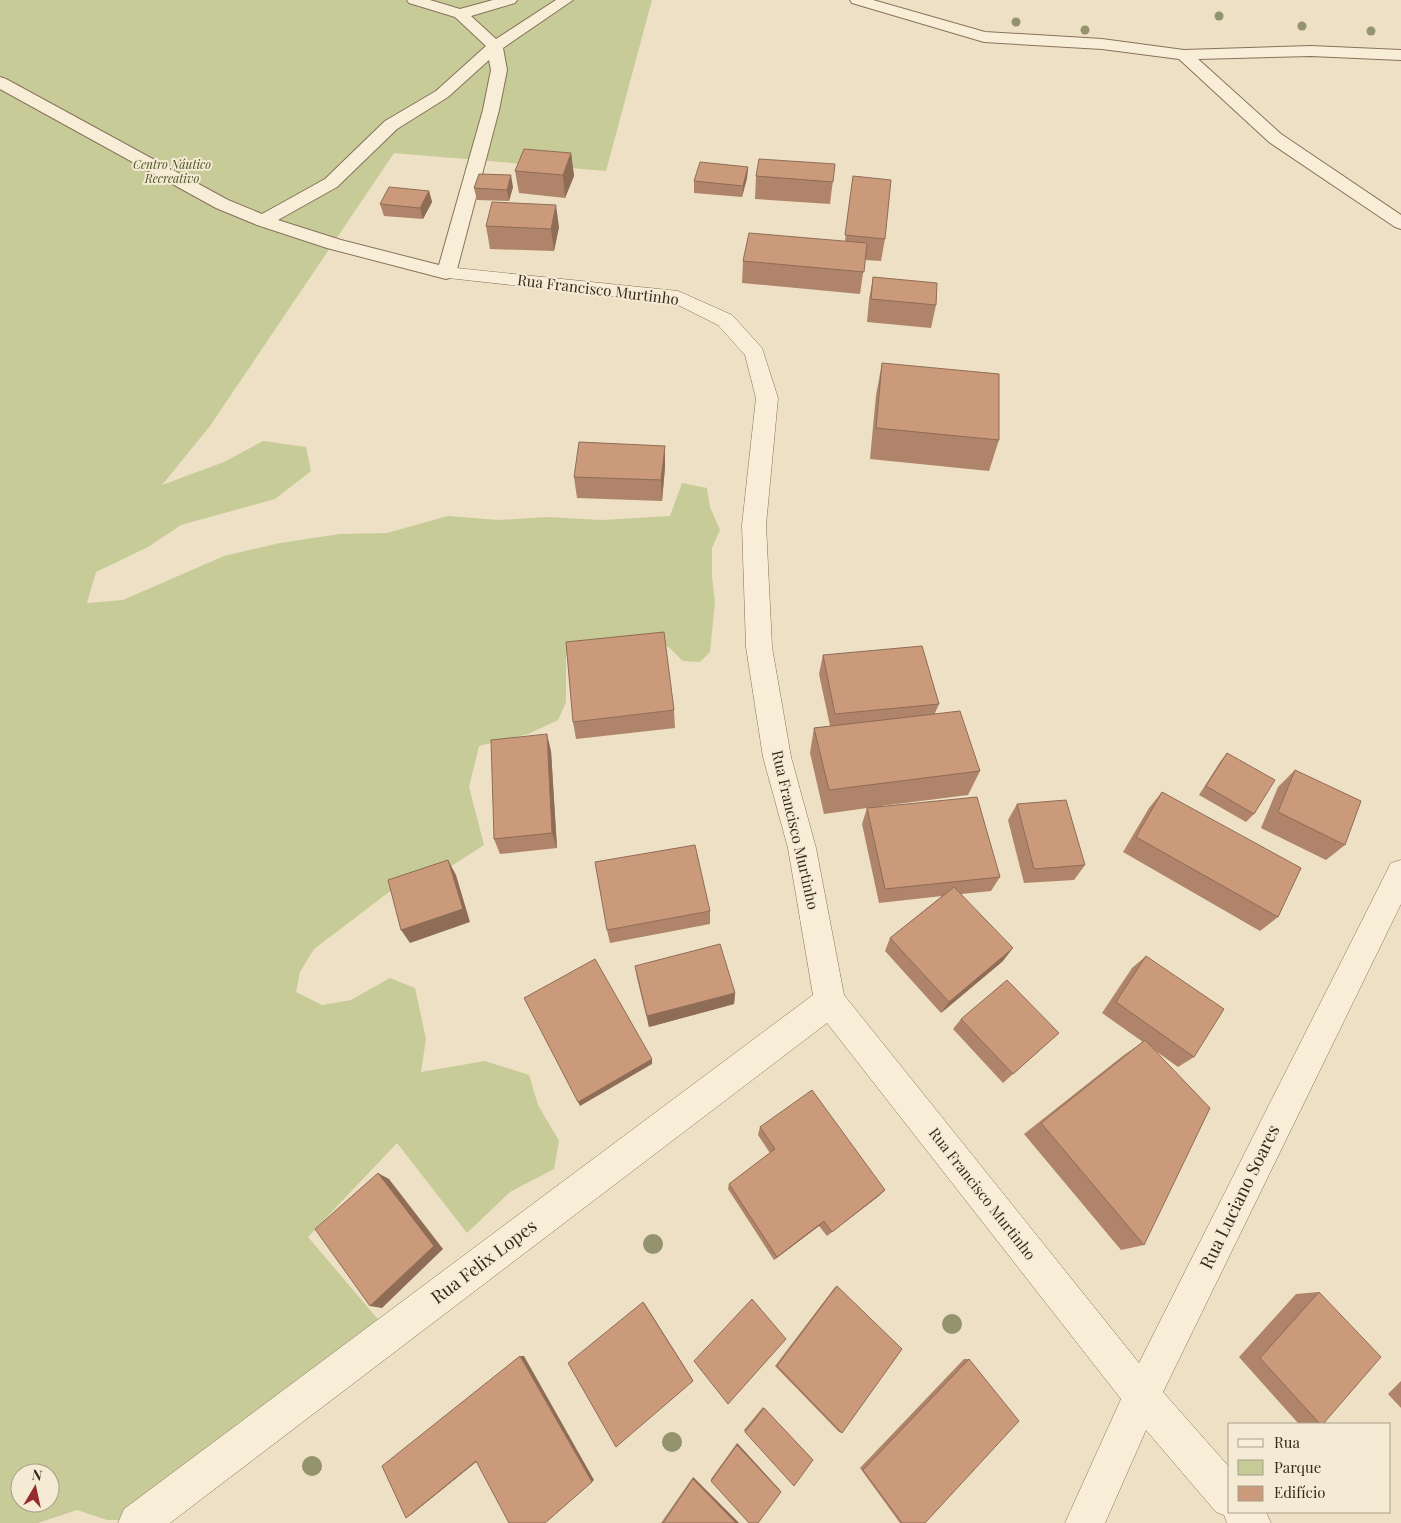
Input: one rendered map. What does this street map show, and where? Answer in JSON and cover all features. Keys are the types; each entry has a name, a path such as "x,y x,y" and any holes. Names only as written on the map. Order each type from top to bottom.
{"street":[{"name":"Rua Francisco Murtinho","path":"446,273 678,297 725,320 755,353 767,398 754,525 759,647 777,757 802,848 830,1002 1142,1396 1228,1496"},
{"name":"Rua Luciano Soares","path":"1085,1523 1142,1396 1401,873"},
{"name":"Rua Felix Lopes","path":"138,1523 830,1002"},
{"path":"1243,1513 1251,1523"}],"lane":[{"path":"0,82 222,204 263,222 334,244 446,273 491,110 499,70 495,46 460,14 414,0"},
{"path":"460,14 510,0"},
{"path":"263,222 331,183 391,125 442,94 495,46 566,0"},
{"path":"858,0 984,37 1102,44 1184,55 1311,50 1401,55"},
{"path":"1184,55 1274,138 1401,223"}],"green space":[{"name":"Centro Náutico Recreativo","path":"0,0 652,0 606,171 394,153 210,426 162,485 224,462 263,441 306,447 311,471 275,499 181,525 148,547 96,572 87,603 123,600 224,556 280,543 340,534 387,533 448,516 498,520 547,517 602,520 670,516 682,483 707,488 710,507 720,530 712,548 712,577 715,602 710,652 700,662 683,661 665,645 653,640 627,638 602,643 566,656 566,702 558,720 528,734 479,746 469,787 484,845 439,874 397,886 314,949 300,972 296,992 322,1005 351,1000 390,978 415,988 426,1039 421,1072 485,1061 529,1075 538,1105 559,1141 554,1169 510,1192 467,1233 397,1143 308,1237 382,1324 134,1520 107,1520 77,1510 38,1523 0,1523"}],"building":[{"path":"524,149 571,153 563,175 515,171"},
{"path":"759,159 835,164 833,182 756,176"},
{"path":"700,162 748,167 743,186 694,181"},
{"path":"479,174 511,175 507,190 474,188"},
{"path":"853,176 891,180 885,239 845,235"},
{"path":"389,187 429,191 420,208 380,204"},
{"path":"492,202 556,205 551,229 486,226"},
{"path":"749,233 867,243 864,272 743,261"},
{"path":"873,277 937,283 936,305 871,299"},
{"path":"882,363 999,374 999,440 876,428"},
{"path":"579,442 665,446 661,480 574,477"},
{"path":"664,632 674,710 573,722 566,642"},
{"path":"922,646 939,704 835,714 823,655"},
{"path":"960,711 980,771 829,790 814,728"},
{"path":"547,734 552,833 494,839 491,740"},
{"path":"1227,753 1275,780 1254,814 1206,786"},
{"path":"1295,770 1361,801 1345,845 1278,812"},
{"path":"1162,792 1301,868 1278,917 1136,837"},
{"path":"977,797 1000,877 885,889 867,808"},
{"path":"1066,800 1085,865 1034,869 1017,804"},
{"path":"695,845 710,911 607,930 595,862"},
{"path":"448,860 463,909 401,930 388,880"},
{"path":"954,887 1013,948 949,1002 890,938"},
{"path":"720,944 735,993 647,1016 635,966"},
{"path":"1146,956 1224,1009 1194,1057 1116,1002"},
{"path":"595,959 652,1059 578,1102 524,998"},
{"path":"1007,980 1059,1033 1013,1074 961,1019"},
{"path":"1145,1040 1210,1108 1144,1245 1041,1123"},
{"path":"812,1090 885,1190 832,1232 824,1221 777,1257 729,1184 775,1149 760,1127"},
{"path":"378,1173 434,1246 370,1306 315,1229"},
{"path":"837,1286 902,1349 842,1433 777,1366"},
{"path":"1319,1292 1381,1357 1324,1423 1319,1423 1260,1358"},
{"path":"752,1299 786,1339 728,1404 694,1361"},
{"path":"643,1302 693,1381 616,1447 568,1363"},
{"path":"520,1356 592,1482 545,1523 509,1523 476,1461 406,1518 382,1466"},
{"path":"969,1359 1019,1421 925,1523 902,1523 863,1470"},
{"path":"764,1408 813,1460 794,1486 745,1432"},
{"path":"737,1445 781,1492 758,1523 749,1523 711,1481"},
{"path":"693,1479 736,1523 663,1523"}]}
